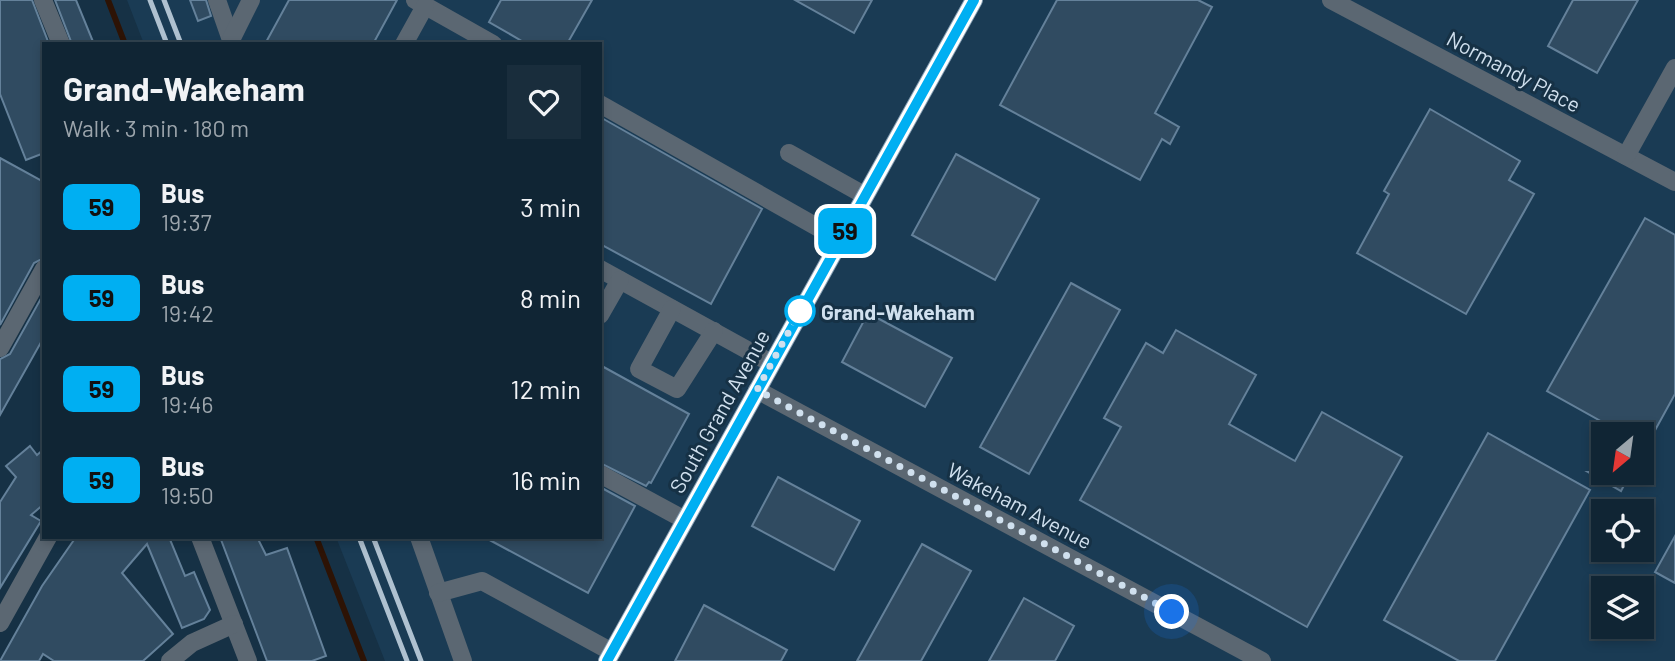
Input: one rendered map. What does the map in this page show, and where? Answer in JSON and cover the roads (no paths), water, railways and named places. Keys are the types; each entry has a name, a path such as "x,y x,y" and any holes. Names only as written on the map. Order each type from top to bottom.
{"main road":[{"name":"South Grand Avenue","path":"610,656 974,0"}],"street":[{"path":"43,0 60,42"},
{"path":"217,0 231,42"},
{"path":"231,42 251,0"},
{"name":"Normandy Place","path":"1331,0 1675,182"},
{"path":"405,42 420,3 471,38"},
{"path":"1626,156 1675,68"},
{"path":"602,105 840,240"},
{"path":"789,153 864,195"},
{"path":"602,270 771,363"},
{"path":"0,348 42,273"},
{"path":"602,312 620,280"},
{"path":"672,309 639,369 677,389 714,331"},
{"name":"Wakeham Avenue","path":"757,390 1262,661"},
{"path":"602,475 685,520"},
{"path":"0,623 47,539"},
{"path":"201,539 248,661"},
{"path":"420,539 463,661"},
{"path":"438,593 482,581 610,656"},
{"path":"170,661 192,643 234,624"}],"waterway":[{"path":"108,0 124,42"},
{"path":"317,539 364,661"}],"railway":[{"path":"150,0 166,42"},
{"path":"164,0 180,42"},
{"path":"360,539 407,661"},
{"path":"374,539 421,661"}],"place":[{"name":"Grand-Wakeham","path":"800,311"}]}
